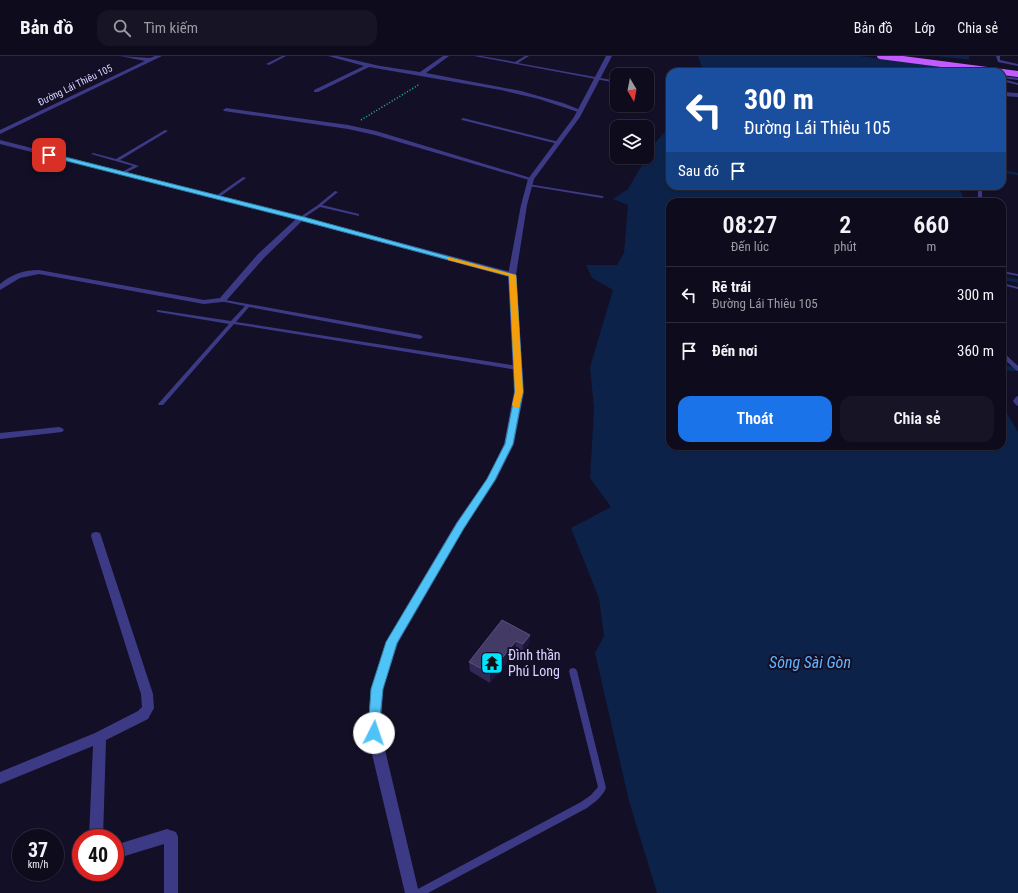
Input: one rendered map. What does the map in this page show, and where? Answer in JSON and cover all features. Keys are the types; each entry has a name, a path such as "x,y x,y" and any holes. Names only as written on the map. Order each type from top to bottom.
{"main road":[{"path":"880,56 972,68"},
{"path":"922,56 1018,68"},
{"path":"1006,72 1018,74"}],"street":[{"path":"123,56 150,60"},
{"name":"Đường Lái Thiêu 105","path":"0,132 159,56"},
{"path":"331,56 369,65 514,91 555,101 580,111"},
{"path":"352,60 360,56"},
{"path":"421,74 446,56"},
{"path":"412,893 374,733 377,689 392,642 460,526 491,480 509,444 519,392 512,275 524,205 530,182 580,111 609,56"},
{"path":"316,91 369,65"},
{"path":"1006,94 1018,95"},
{"path":"226,110 348,127 376,133 530,182"},
{"path":"0,142 122,173 220,195 512,275"},
{"path":"0,288 9,280 20,274 39,272 204,302 222,300 261,256 301,218"},
{"path":"0,436 59,430"},
{"path":"0,778 100,737 144,716 148,708 147,694 96,536"},
{"path":"96,829 100,737"},
{"path":"124,849 161,837 171,837 172,893"}],"lane":[{"path":"268,64 284,56"},
{"path":"476,56 610,81"},
{"path":"516,63 527,56"},
{"path":"998,56 999,61 1002,63 1002,68"},
{"path":"1002,63 1018,64"},
{"path":"1006,78 1018,79"},
{"path":"1006,81 1018,84"},
{"path":"463,119 558,143"},
{"path":"117,160 166,131"},
{"path":"93,154 137,166 122,173"},
{"path":"220,195 244,178"},
{"path":"530,182 602,197"},
{"path":"301,218 336,192"},
{"path":"319,206 358,215"},
{"path":"1006,273 1018,275"},
{"path":"1006,285 1018,288"},
{"path":"222,300 420,337"},
{"path":"161,404 248,305"},
{"path":"158,311 233,321 518,368"},
{"path":"1006,358 1018,369"},
{"path":"1018,398 1016,401 1018,404"},
{"path":"419,893 584,805 594,798 602,788 573,671"}],"path":[{"path":"348,127 432,76"}],"water":[{"path":"698,56 969,56 970,68 701,68"},
{"name":"Sông Sài Gòn","path":"666,131 666,190 960,190 964,198 666,198 666,450 1006,450 1006,412 1018,432 1018,893 657,893 629,801 595,653 604,636 599,598 571,528 611,507 590,478 594,409 590,367 613,290 592,278 586,265 617,265 624,253 628,205 613,199 628,189 643,164 654,164 654,145"}],"pier":[{"path":"860,56 936,56 971,60 972,68 950,68"}],"building":[{"name":"Đình thần Phú Long","path":"502,620 530,635 523,644 516,641 490,673 469,662"}],"waterway":[{"path":"1006,172 1018,174"},
{"path":"1006,279 1018,281"},
{"path":"1006,368 1018,369"}],"slow traffic":[{"path":"450,259 512,275 518,360 519,392 517,405"}],"place":[{"name":"Đình thần Phú Long","path":"492,663"}],"route":[{"path":"49,155 301,218 512,275 519,392 509,444 491,480 460,526 392,642 377,689 374,733"}]}
